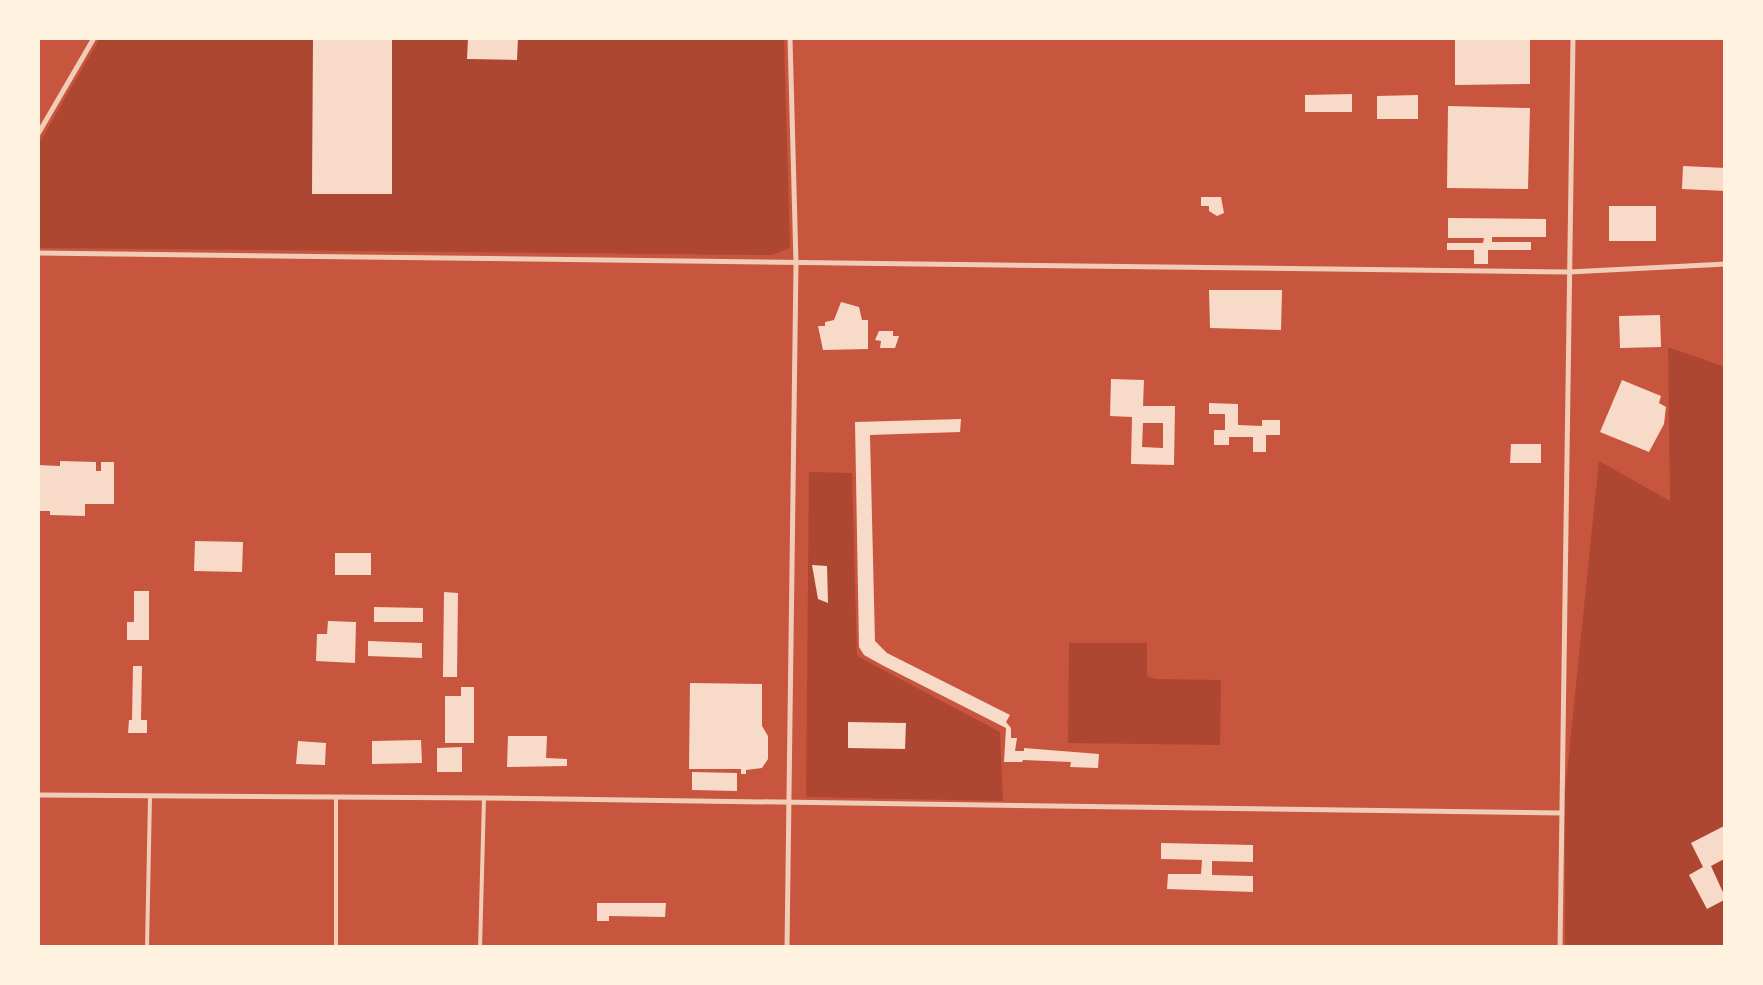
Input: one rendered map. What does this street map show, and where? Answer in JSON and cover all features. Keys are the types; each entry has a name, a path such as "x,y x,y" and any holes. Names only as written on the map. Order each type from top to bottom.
{"street":[{"path":"38,134 94,38"},
{"path":"786,948 796,262 790,38"},
{"path":"1560,948 1573,38"},
{"path":"38,253 1569,272 1726,264"},
{"path":"38,795 1562,813"},
{"path":"146,948 150,796"},
{"path":"336,797 336,948"},
{"path":"480,948 484,798"}],"shaded area":[{"path":"100,38 784,38 790,248 771,255 38,248 38,145"},
{"path":"1668,347 1725,367 1725,947 1565,948 1565,792 1599,461 1670,501"},
{"path":"809,472 852,473 857,656 1000,732 1003,801 806,797"},
{"path":"1069,643 1147,643 1147,676 1221,680 1220,745 1068,743"}],"building":[{"path":"313,38 392,38 392,194 312,194"},
{"path":"468,38 518,38 517,60 467,59"},
{"path":"1455,38 1530,38 1530,84 1455,85"},
{"path":"1352,94 1352,112 1305,112 1305,95"},
{"path":"1418,95 1418,119 1377,119 1377,96"},
{"path":"1448,106 1530,108 1528,189 1447,188"},
{"path":"1683,166 1726,168 1726,191 1682,189"},
{"path":"1201,197 1221,197 1224,213 1217,216 1209,211 1209,206 1201,206"},
{"path":"1609,206 1656,206 1656,241 1609,241"},
{"path":"1448,218 1546,219 1546,237 1492,237 1492,242 1531,242 1531,250 1488,250 1488,264 1474,264 1474,250 1447,250 1447,243 1483,243 1484,238 1448,238"},
{"path":"1209,290 1282,290 1281,330 1210,328"},
{"path":"841,302 859,307 862,320 868,320 868,349 823,350 818,326 834,320"},
{"path":"1660,315 1661,347 1620,348 1619,316"},
{"path":"879,331 893,331 893,336 899,336 895,348 880,348 881,341 875,340"},
{"path":"1111,379 1144,380 1143,406 1175,406 1174,465 1131,464 1132,417 1110,416","holes":["1143,423 1163,423 1163,448 1142,447"]},
{"path":"1622,380 1661,396 1659,403 1666,407 1664,424 1649,452 1600,432"},
{"path":"1209,403 1238,404 1238,425 1262,426 1262,420 1280,420 1280,435 1266,435 1266,452 1253,452 1253,437 1229,437 1229,445 1214,445 1214,430 1225,430 1225,414 1209,414"},
{"path":"961,419 960,432 870,435 875,641 887,653 1010,715 1006,722 1011,738 1017,738 1015,751 1024,748 1099,754 1098,768 1070,767 1071,762 1004,762 1006,728 882,665 864,655 859,647 855,422"},
{"path":"1511,444 1541,444 1541,463 1510,463"},
{"path":"60,461 96,462 96,471 101,471 101,462 114,462 114,504 85,504 85,516 38,511 38,465 60,466"},
{"path":"195,541 243,542 242,572 194,571"},
{"path":"335,553 371,553 371,575 335,575"},
{"path":"812,565 827,566 828,603 818,599"},
{"path":"134,591 149,591 149,640 127,640 127,622 134,622"},
{"path":"444,592 458,593 457,677 443,677"},
{"path":"374,607 423,608 423,622 374,622"},
{"path":"328,621 356,622 355,663 316,661 317,634 327,634"},
{"path":"368,641 422,643 422,658 368,656"},
{"path":"133,666 142,666 141,720 147,720 147,733 128,733 132,720"},
{"path":"690,683 762,684 762,726 768,736 768,759 762,768 746,770 746,774 741,774 741,769 689,769"},
{"path":"461,687 474,687 474,743 445,743 445,696 461,696"},
{"path":"848,722 906,723 905,749 848,748"},
{"path":"508,736 547,736 546,758 567,759 567,766 507,767"},
{"path":"421,740 422,763 372,764 372,741"},
{"path":"298,741 326,743 325,765 296,764"},
{"path":"462,747 462,772 437,772 437,748"},
{"path":"692,772 737,773 737,791 692,790"},
{"path":"1726,825 1726,858 1711,866 1726,899 1707,909 1689,875 1703,867 1691,843"},
{"path":"1161,843 1253,845 1253,862 1212,861 1212,875 1253,876 1253,892 1167,889 1168,874 1201,874 1202,860 1161,859"},
{"path":"597,903 666,903 665,917 609,916 609,921 597,921"}]}
